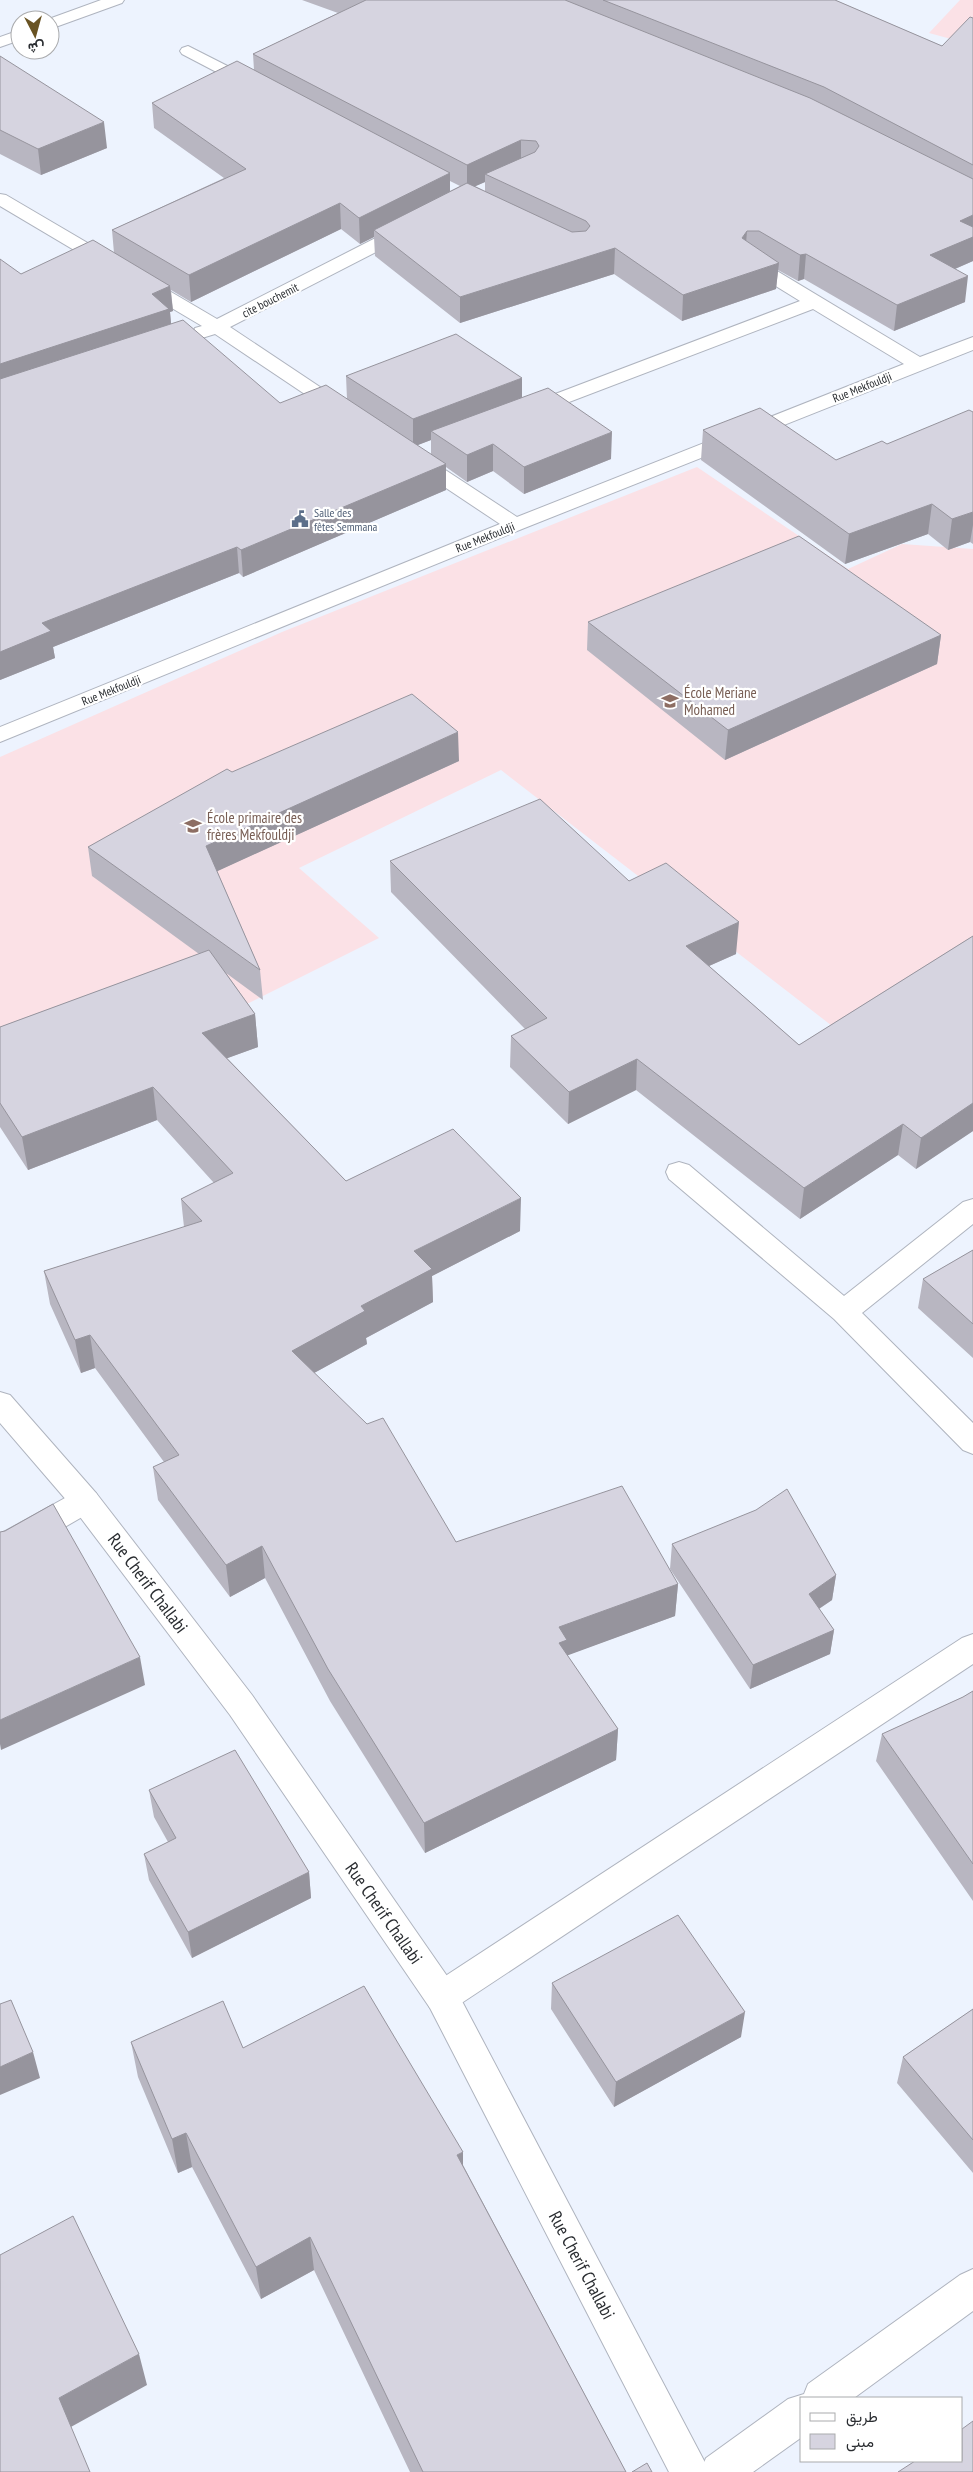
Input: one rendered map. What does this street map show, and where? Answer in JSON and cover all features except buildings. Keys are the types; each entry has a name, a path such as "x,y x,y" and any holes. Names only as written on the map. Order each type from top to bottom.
{"street":[{"path":"60,20 116,0"},
{"path":"188,51 267,92"},
{"path":"0,199 216,327 355,419"},
{"name":"cite bouchemit","path":"188,337 216,327 424,221"},
{"path":"750,263 918,364"},
{"path":"512,418 814,302"},
{"name":"Rue Mekfouldji","path":"0,736 515,525 973,343"},
{"path":"395,446 515,525"},
{"path":"412,456 430,449"},
{"path":"679,1172 844,1312 973,1442"},
{"path":"844,1312 973,1209"},
{"name":"Rue Cherif Challabi","path":"0,1404 85,1501 241,1705 442,1997 690,2472"},
{"path":"0,1549 85,1501"},
{"path":"442,1997 973,1648"},
{"path":"823,2397 973,2288"},
{"path":"720,2472 800,2414"}],"shaded area":[{"path":"960,0 973,0 973,45 929,33"},
{"name":"École Meriane Mohamed","path":"697,467 848,569 902,544 973,549 973,936 836,1029 501,770 299,868 379,938 165,1045 104,988 0,1034 0,757 282,632"}],"place":[{"name":"Salle des fêtes Semmana","path":"300,519"},
{"name":"École Meriane Mohamed","path":"670,701"},
{"name":"École primaire des frères Mekfouldji","path":"193,826"}]}
